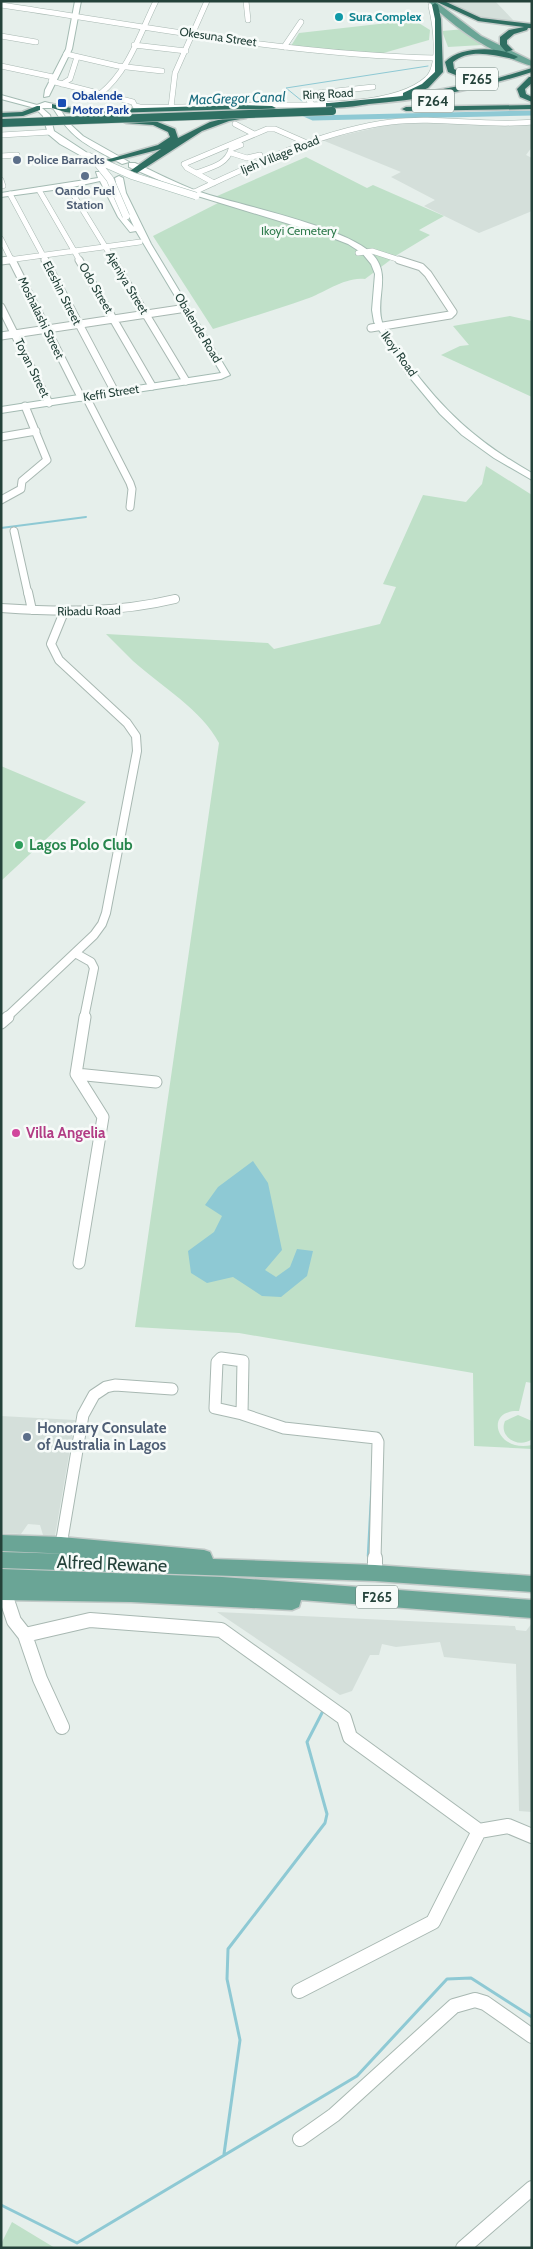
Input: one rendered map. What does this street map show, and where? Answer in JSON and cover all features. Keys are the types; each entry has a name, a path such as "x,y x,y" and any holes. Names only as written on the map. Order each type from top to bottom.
{"highway":[{"path":"434,2 480,20 532,27"},
{"path":"353,107 408,94 425,86 436,76 440,66 438,19 434,2"},
{"path":"509,50 504,45 503,39 512,32 532,27"},
{"name":"F265","path":"514,57 480,52 454,58 449,62 449,67 455,73 466,77 491,79 520,74"},
{"name":"Ring Road","path":"353,107 448,94 486,85 532,70"},
{"path":"532,79 521,89 523,95 532,100"},
{"name":"Ring Road","path":"1,123 353,107 445,100 532,79"},
{"path":"54,106 74,112 238,107 273,111"},
{"path":"1,116 23,114 37,107"},
{"path":"353,107 389,109"},
{"path":"398,109 532,107"},
{"path":"126,164 173,146 198,128 220,119 273,111"},
{"name":"Ring Road","path":"1,116 273,111"},
{"path":"97,120 155,123 172,131 174,138 169,143 142,152 126,164"}],"main road":[{"path":"21,101 37,100 46,96 52,79 66,54 77,16 78,1"},
{"path":"434,2 486,44 514,57"},
{"path":"461,24 509,50 532,59"},
{"name":"F265","path":"514,57 532,64"},
{"path":"46,96 65,122 80,138 126,164 211,201 322,235 361,252"},
{"path":"1,97 37,107 48,119 54,134 49,133 53,139 94,166 96,163 126,164"},
{"path":"37,107 45,104 54,106"},
{"name":"Obalende Road","path":"54,134 88,156 108,175 140,242 220,376 226,375 135,223 120,188 122,178"},
{"path":"88,156 116,170 328,233 349,242 361,252"},
{"path":"122,178 126,164"},
{"name":"Obalende Road","path":"94,166 103,177 118,213 133,230"},
{"path":"5,195 68,186 103,177 122,178 192,198 211,201"},
{"name":"Ikoyi Road","path":"361,252 370,272 368,318 430,398 450,420 485,448 532,478"},
{"name":"Ikoyi Road","path":"376,328 408,382 442,423 463,441 492,461 532,485"},
{"name":"Keffi Street","path":"1,410 220,376"},
{"path":"1,1543 61,1545 375,1573"},
{"name":"Alfred Rewane","path":"1,1560 222,1576"},
{"name":"F265","path":"2,1586 222,1576 375,1573 532,1584"},
{"name":"F265","path":"222,1576 387,1598 532,1609"},
{"path":"2,1586 341,1603 387,1598"}],"street":[{"path":"100,94 111,87 124,66 156,1"},
{"path":"171,107 175,73 207,1"},
{"path":"246,1 248,20"},
{"path":"1,66 133,102 136,107 311,103 382,98 408,91 423,83 432,75 436,65 434,16 431,6 434,2"},
{"name":"Okesuna Street","path":"1,5 284,46 378,56 435,58"},
{"path":"284,46 302,22"},
{"path":"1,36 36,42"},
{"path":"134,45 186,51"},
{"path":"66,54 124,66 162,71"},
{"path":"62,84 70,79 78,57"},
{"path":"367,80 382,98"},
{"path":"311,103 306,96 309,94 373,87"},
{"name":"Ijeh Village Road","path":"195,194 214,183 307,143 383,124 429,121 505,124 532,122"},
{"path":"235,124 254,134"},
{"path":"214,183 187,168 184,164 266,129 275,130 307,143"},
{"path":"1,135 54,134"},
{"path":"196,173 222,162 231,153 231,149 249,142"},
{"path":"232,143 246,149"},
{"path":"231,153 247,158 260,155 253,152"},
{"path":"1,156 17,155"},
{"name":"Ajeniya Street","path":"68,186 186,381"},
{"name":"Odo Street","path":"39,190 152,386"},
{"name":"Eleshin Street","path":"5,195 43,255 115,392"},
{"name":"Moshalashi Street","path":"1,239 46,329 130,483 132,489 130,507"},
{"path":"1,261 140,242"},
{"path":"361,252 372,251 423,268 453,312 450,315 376,328"},
{"name":"Toyan Street","path":"1,307 49,402"},
{"path":"1,336 180,309"},
{"path":"1,500 21,489 22,481 48,460 25,406"},
{"path":"1,437 36,431"},
{"path":"14,531 32,610"},
{"name":"Ribadu Road","path":"1,608 64,612 129,610 176,599"},
{"path":"1,1023 94,936 102,924 106,913 138,743 136,736 127,723 55,654 52,644 64,612"},
{"path":"75,953 91,962 94,968 77,1057 76,1074 103,1117 79,1263"},
{"path":"76,1074 156,1082"},
{"path":"242,1414 243,1361 221,1358 217,1362 215,1408 220,1411 242,1414 284,1428 376,1438 378,1442 375,1573"},
{"path":"61,1545 84,1415 94,1395 106,1387 115,1385 172,1389"},
{"path":"2,1586 11,1616 17,1629 25,1635 40,1679 62,1727"},
{"path":"25,1635 90,1620 221,1630 344,1718 350,1737 479,1831 508,1826 532,1836"},
{"path":"299,1991 433,1922 479,1831"},
{"path":"300,2139 334,2114 454,2006 476,2000 485,2003 532,2036"},
{"path":"465,2247 532,2188"}],"shaded area":[{"path":"443,1 495,1 513,20 506,21 482,17"},
{"path":"396,123 532,123 532,147 526,155 532,158 532,211 479,233 424,206 435,200 391,177 401,172 322,140"},
{"path":"1,1416 75,1420 55,1536 43,1535 40,1525 28,1524 21,1534 1,1533"},
{"path":"217,1612 515,1626 516,1630 526,1631 532,1623 532,1812 519,1811 516,1664 444,1657 440,1642 396,1647 382,1644 379,1655 370,1655 352,1691 340,1695"}],"green space":[{"path":"414,20 430,30 429,40 380,54 291,46 299,33"},
{"path":"465,29 482,45 448,47 442,31"},
{"name":"Ikoyi Cemetery","path":"306,157 367,188 373,185 444,216 419,230 430,235 397,255 365,279 343,282 306,299 213,329 153,236 224,200 215,197"},
{"path":"510,316 532,321 532,397 441,355 460,346 469,345 453,326"},
{"path":"486,466 532,495 532,1383 526,1382 519,1411 508,1412 501,1417 498,1423 498,1430 509,1443 519,1446 532,1445 532,1449 474,1446 473,1373 239,1333 135,1327 219,743 192,709 144,671 106,634 268,643 274,649 380,624 396,587 383,584 423,495 466,502 482,484"},
{"name":"Lagos Polo Club","path":"1,766 86,802 1,881"},
{"path":"518,1415 532,1421 532,1439 527,1442 521,1443 511,1440 504,1432 505,1421"},
{"path":"12,2222 55,2248 1,2248 1,2244"}],"water":[{"path":"253,1161 268,1183 282,1250 265,1270 276,1277 290,1267 297,1249 313,1251 307,1276 281,1297 262,1296 233,1277 207,1283 191,1273 188,1251 214,1232 222,1216 205,1205 218,1187"}],"waterway":[{"path":"302,101 286,88 428,66"},
{"name":"MacGregor Canal","path":"297,111 313,118 532,113"},
{"path":"1,528 86,517"},
{"path":"368,1556 372,1481"},
{"path":"224,2154 240,2040 227,1979 228,1949 325,1823 327,1814 307,1742 324,1709"},
{"path":"1,2205 77,2243 357,2076 447,1979 471,1978 532,2017"}],"place":[{"name":"Sura Complex","path":"339,17"},
{"name":"Obalende Motor Park","path":"62,103"},
{"name":"Police Barracks","path":"17,160"},
{"name":"Oando Fuel Station","path":"85,176"},
{"name":"Lagos Polo Club","path":"19,845"},
{"name":"Villa Angelia","path":"16,1133"},
{"name":"Honorary Consulate of Australia in Lagos","path":"27,1437"}]}
